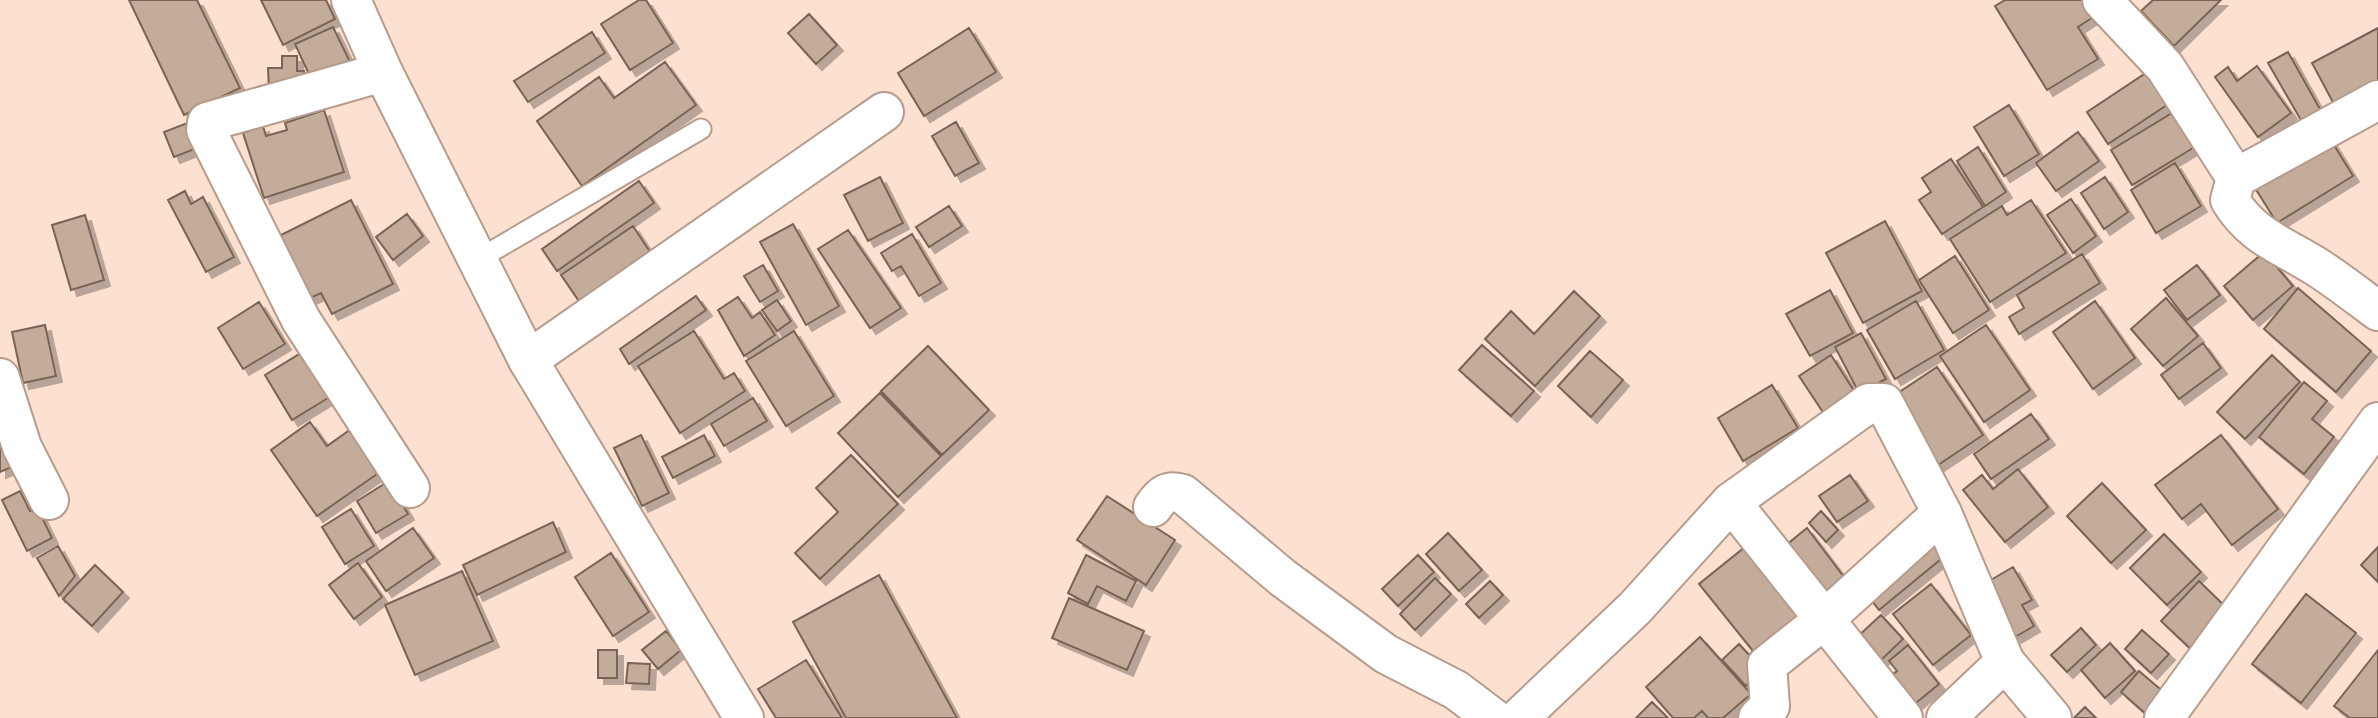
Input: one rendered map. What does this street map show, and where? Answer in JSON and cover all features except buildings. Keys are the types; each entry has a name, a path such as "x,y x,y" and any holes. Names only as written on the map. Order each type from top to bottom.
{"street":[{"path":"351,0 383,72 528,360 744,718"},
{"path":"2102,0 2165,67 2235,178 2230,200 2241,219 2255,232 2320,268 2378,311"},
{"path":"383,72 261,109 222,116 207,122 206,130 301,320 410,488"},
{"path":"2235,178 2378,100"},
{"path":"528,360 884,112"},
{"path":"0,378 22,447 49,500"},
{"path":"1519,718 1635,608 1731,502 1864,404 1884,403 1942,513 2005,662 2052,718"},
{"path":"2164,718 2349,458 2378,422"},
{"path":"1153,507 1161,495 1172,491 1183,494 1283,578 1385,654 1456,690 1493,718"},
{"path":"1731,502 1903,718"},
{"path":"1758,718 1770,706 1767,665 1826,618 1942,513"},
{"path":"1945,718 2005,662"}],"lane":[{"path":"477,260 701,129"}]}
